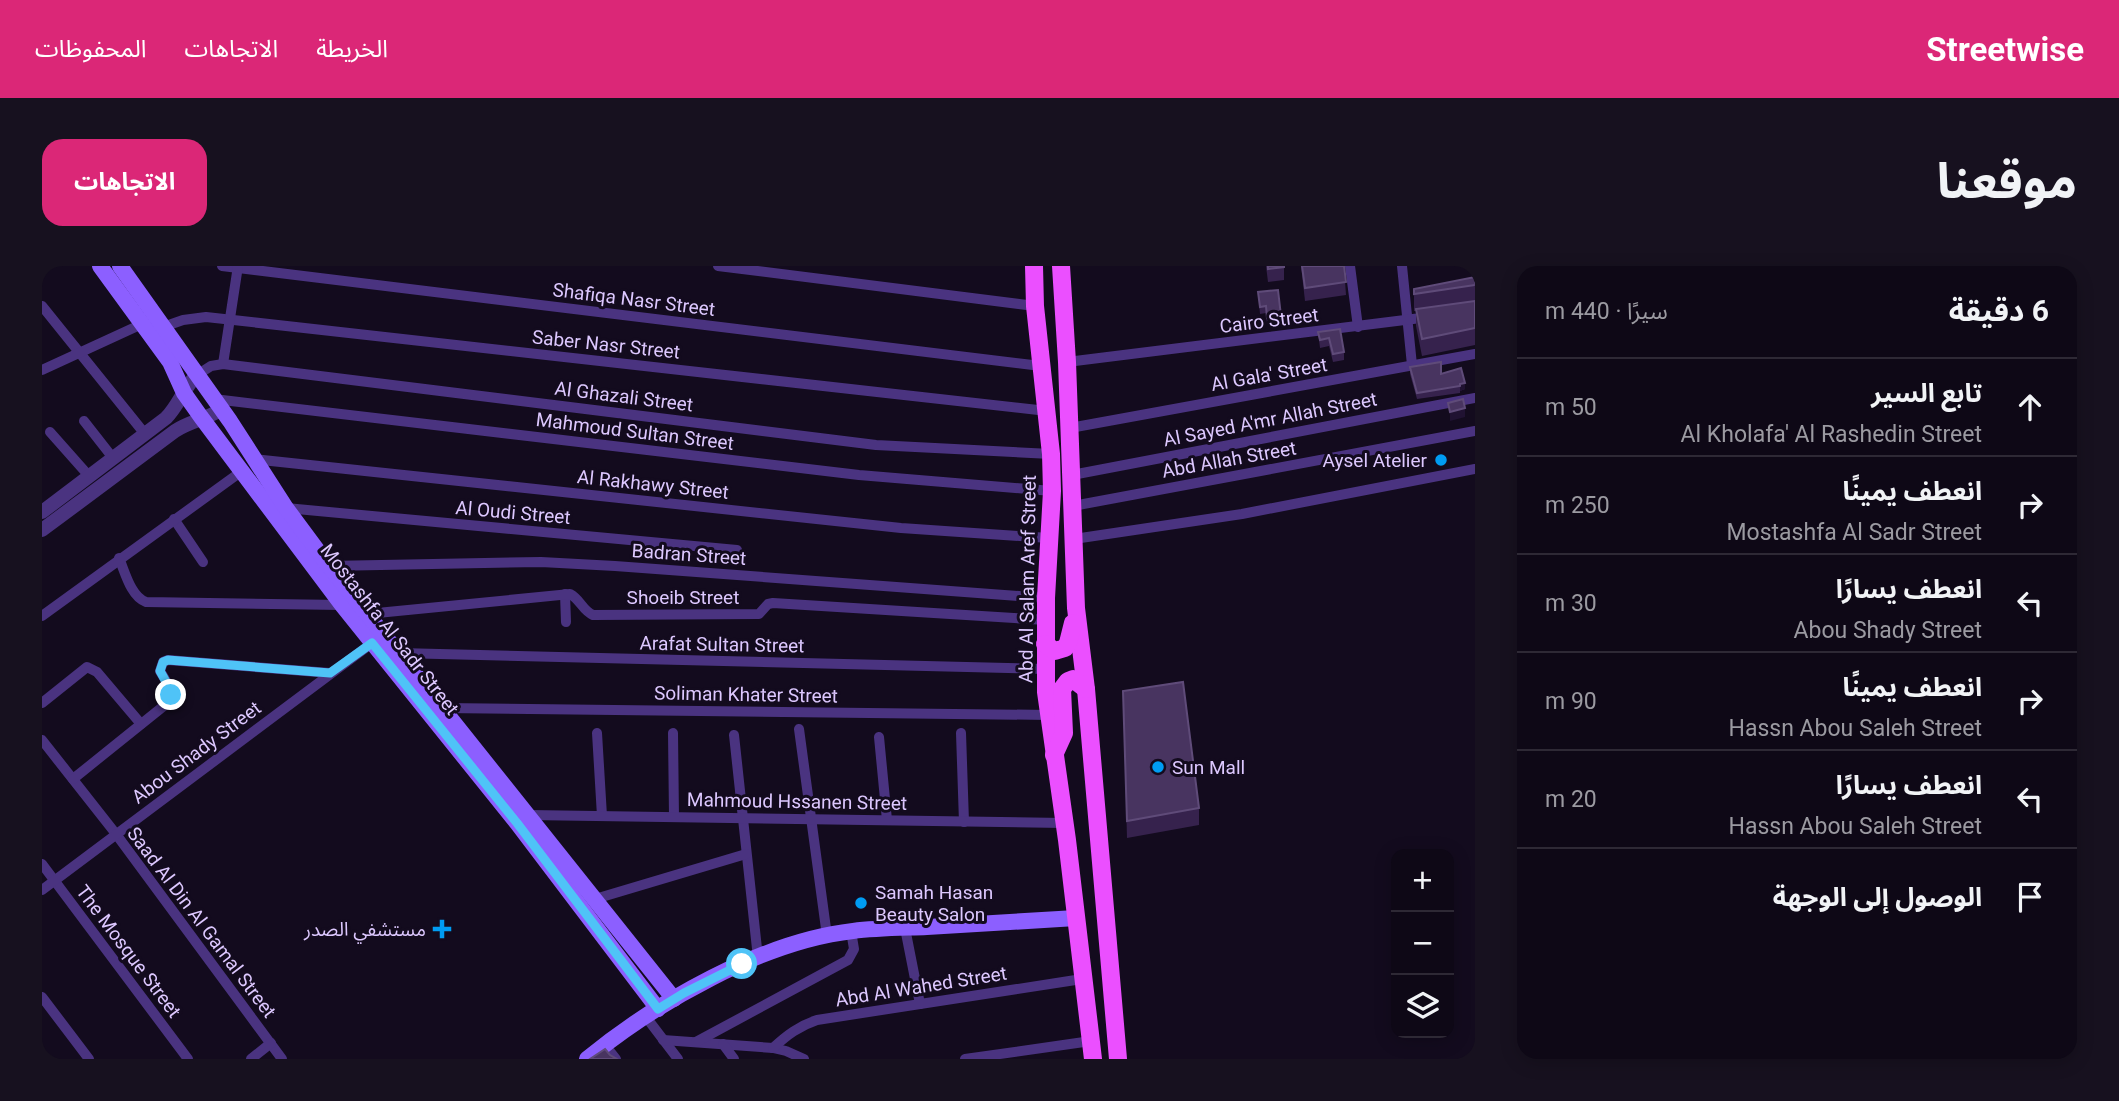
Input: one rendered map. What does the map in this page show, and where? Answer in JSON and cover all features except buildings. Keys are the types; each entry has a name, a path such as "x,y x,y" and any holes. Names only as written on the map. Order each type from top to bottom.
{"main road":[{"name":"Mostashfa Al Sadr Street","path":"100,266 142,324 181,365 197,375 222,410 248,465 342,605 517,823 652,1013"},
{"name":"Mostashfa Al Sadr Street","path":"120,266 163,327 181,365 184,393 201,417 286,509 674,999"},
{"name":"Abd Al Salam Aref Street","path":"1034,266 1035,306 1051,454 1045,669 1092,1050"},
{"path":"1061,266 1076,608 1086,689 1118,1059"},
{"path":"212,431 222,410"},
{"path":"1045,644 1055,651 1065,648 1076,608"},
{"path":"1054,755 1064,733 1062,689 1068,681 1073,680 1086,689"},
{"path":"587,1059 674,999 713,978 792,945 851,931 1076,918"}],"street":[{"name":"Shafiqa Nasr Street","path":"222,266 1041,366"},
{"path":"718,266 1035,306"},
{"path":"1350,266 1357,327"},
{"path":"1402,266 1412,365"},
{"path":"42,530 170,424 190,381 211,366 223,364 238,267"},
{"path":"43,306 145,434"},
{"name":"Saber Nasr Street","path":"163,327 183,320 206,317 1047,411"},
{"name":"Cairo Street","path":"1067,362 1434,317"},
{"path":"42,370 142,324"},
{"name":"Al Gala' Street","path":"1070,428 1475,354"},
{"name":"Al Ghazali Street","path":"223,364 876,445 1051,454"},
{"name":"Al Sayed A'mr Allah Street","path":"1072,475 1475,398"},
{"path":"42,512 145,434 170,424 213,415 222,410"},
{"name":"Mahmoud Sultan Street","path":"222,410 859,475 1052,491"},
{"path":"84,421 113,458"},
{"name":"Abd Allah Street","path":"1073,506 1475,431"},
{"path":"51,432 89,476"},
{"path":"42,615 248,465"},
{"name":"Al Rakhawy Street","path":"248,465 901,528 1049,538"},
{"path":"1074,539 1242,514 1475,469"},
{"name":"Al Oudi Street","path":"286,509 737,550"},
{"path":"174,519 203,562"},
{"path":"119,558 135,594 141,601 342,605"},
{"name":"Badran Street","path":"329,566 530,562 603,565 1046,598"},
{"path":"367,614 565,594 566,622"},
{"name":"Shoeib Street","path":"565,594 573,595 593,615 759,614 772,603 1046,620"},
{"name":"Abou Shady Street","path":"42,890 372,643"},
{"name":"Arafat Sultan Street","path":"399,653 1045,669"},
{"path":"73,779 165,705 171,695 160,671 163,662 168,660 330,673"},
{"path":"42,703 87,667 97,672 141,724"},
{"name":"Soliman Khater Street","path":"442,708 1049,715"},
{"path":"799,729 827,936"},
{"path":"597,733 602,816"},
{"path":"673,733 674,817"},
{"path":"961,733 964,822"},
{"path":"734,735 758,958"},
{"path":"879,737 887,820"},
{"name":"Saad Al Din Al Gamal Street","path":"42,740 116,834 282,1059"},
{"name":"Mahmoud Hssanen Street","path":"528,815 1064,823"},
{"path":"595,899 746,854"},
{"name":"The Mosque Street","path":"42,864 188,1059"},
{"path":"905,928 920,1004"},
{"path":"696,1042 848,960 854,949 851,931"},
{"name":"Abd Al Wahed Street","path":"773,1048 792,1031 817,1020 1082,979"},
{"path":"44,1003 89,1059"},
{"path":"652,1013 663,1040 678,1059"},
{"path":"663,1040 773,1048 804,1059"},
{"path":"251,1059 271,1043"},
{"path":"723,1044 734,1059"},
{"path":"605,1045 616,1059"},
{"path":"965,1059 1092,1050"}],"place":[{"name":"Aysel Atelier","path":"1441,460"},
{"name":"Sun Mall","path":"1158,767"},
{"name":"Samah Hasan Beauty Salon","path":"861,903"},
{"name":"مستشفي الصدر","path":"442,929"}],"route":[{"path":"171,695 160,671 163,662 168,660 330,673 372,643 517,823 658,1009 742,964"}]}
